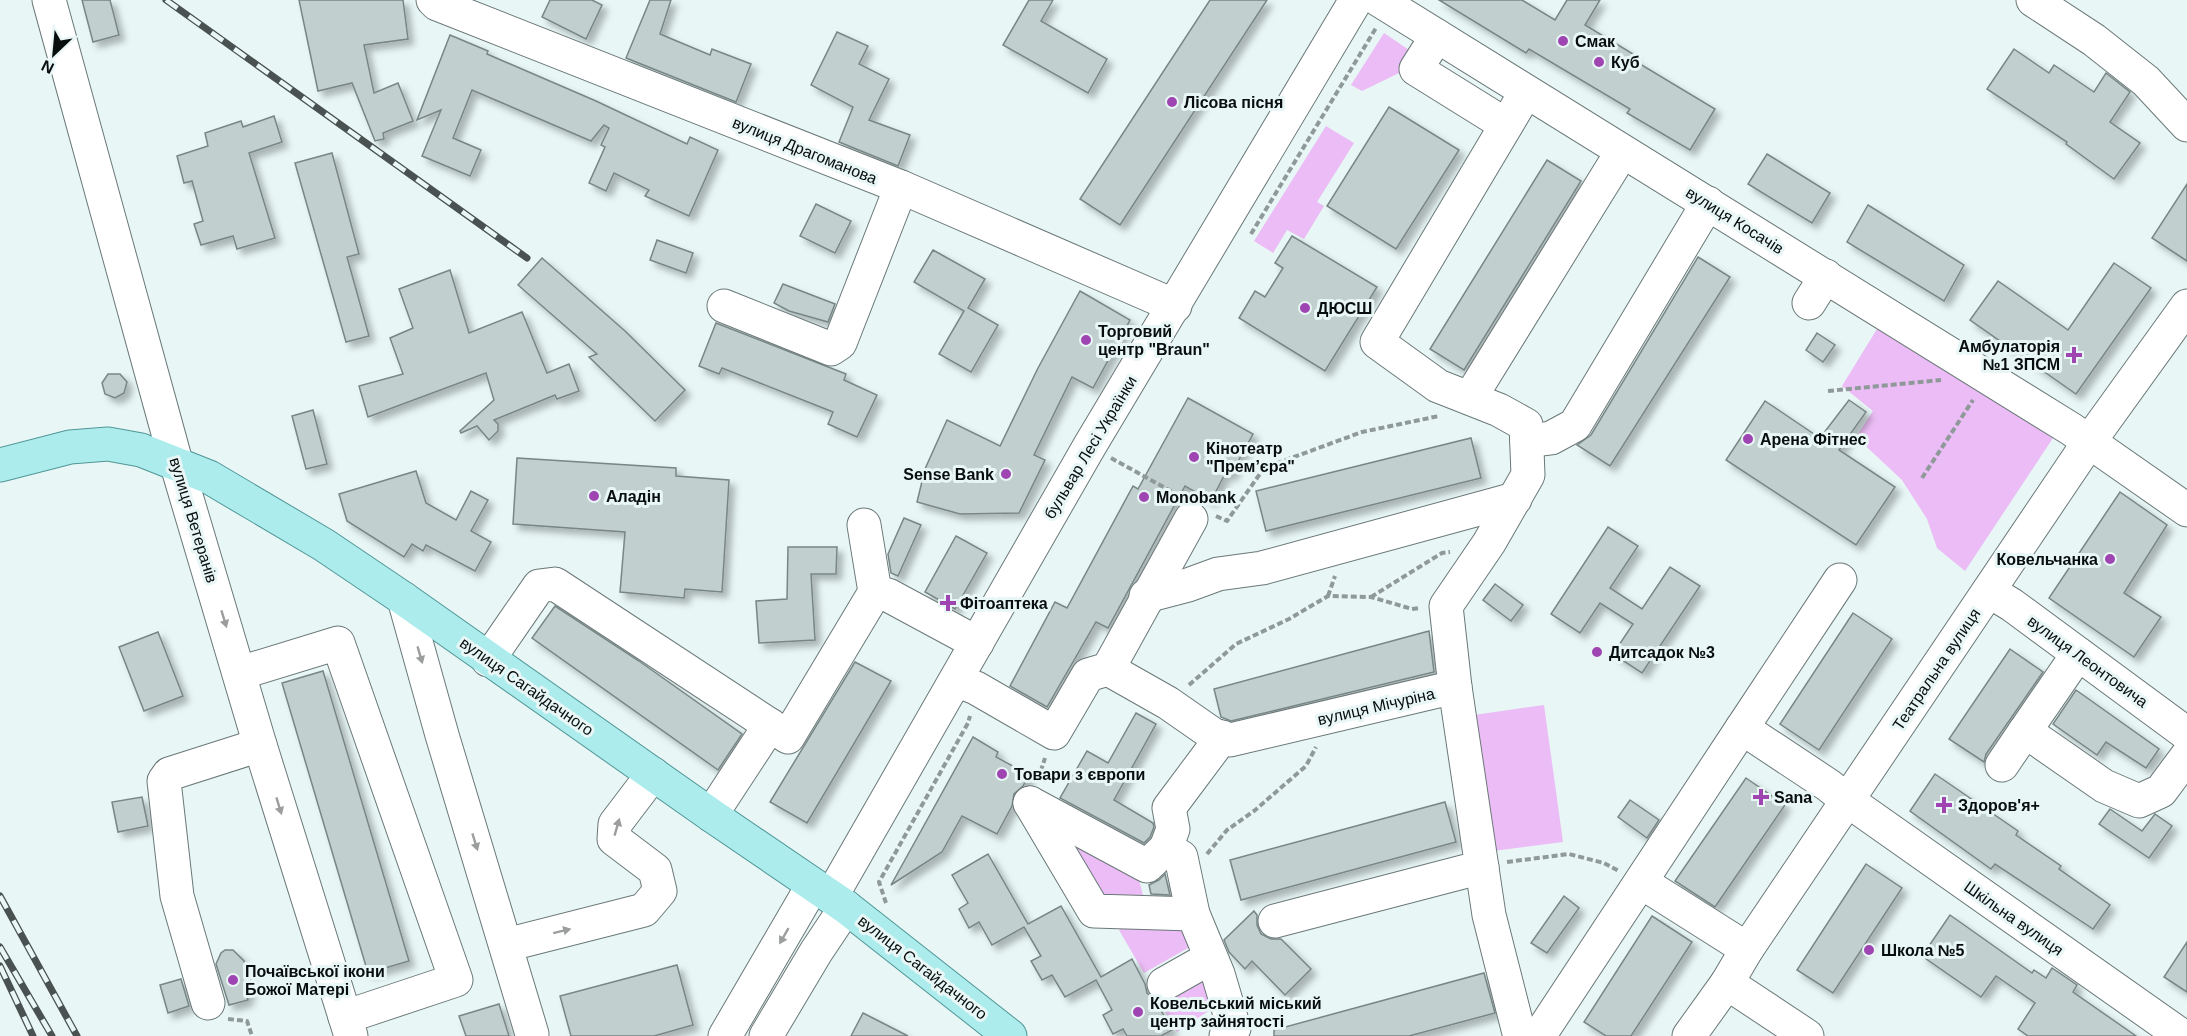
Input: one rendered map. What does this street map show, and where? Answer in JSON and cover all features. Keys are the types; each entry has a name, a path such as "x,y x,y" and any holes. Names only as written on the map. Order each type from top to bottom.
{"main road":[{"name":"вулиця Сагайдачного","path":"0,465 70,447 108,444 141,450 177,462 261,506 404,599 488,660 880,931 1010,1036"}],"street":[{"name":"вулиця Ветеранів","path":"49,0 177,462 260,745 348,1026"},
{"name":"вулиця Драгоманова","path":"434,0 437,4 901,188 1010,223 1175,306"},
{"name":"бульвар Лесі Українки","path":"724,1036 830,896 966,684 977,643 1089,447 1356,0"},
{"path":"2033,0 2094,40 2146,81 2187,125"},
{"name":"вулиця Косачів","path":"1384,3 1708,203 1818,290 2071,429 2187,510"},
{"path":"1437,36 1416,69 1506,125"},
{"path":"1455,687 1446,606 1489,543 1528,475 1526,425 1499,410 1459,406 1438,386 1377,342 1526,92"},
{"path":"1459,406 1622,152"},
{"path":"724,306 831,349 840,343 901,188"},
{"path":"1527,441 1551,438 1575,425 1708,203"},
{"name":"Театральна вулиця","path":"1689,1036 1727,983 1747,949 2089,442 2187,306"},
{"path":"1146,596 1218,574 1262,568 1515,499"},
{"path":"966,684 1054,733 1088,675 1108,669 1146,596 1195,511"},
{"path":"488,660 539,586 555,584 788,737 875,592 864,525"},
{"path":"1522,1035 1641,882 1840,580"},
{"name":"вулиця Леонтовича","path":"1989,591 2012,605 2187,734"},
{"path":"875,592 888,595 977,643"},
{"path":"404,599 442,735 532,1034"},
{"path":"240,673 339,643 456,980 348,1026"},
{"path":"2002,765 2078,654"},
{"path":"1108,669 1168,704 1214,735 1222,737 1169,807 1173,829 1174,861 1218,974 1234,1028 1226,1036"},
{"name":"вулиця Мічуріна","path":"1222,737 1230,740 1455,687 1489,915 1522,1035"},
{"path":"711,815 770,725"},
{"name":"Шкільна вулиця","path":"1742,728 1828,784 1847,800 2181,1036"},
{"path":"2025,731 2104,786 2139,801 2161,791 2187,756"},
{"path":"208,1003 177,896 164,781 169,774 260,745"},
{"path":"506,945 644,910 660,891 655,870 614,839 615,824 653,774"},
{"path":"1030,803 1147,866 1174,861"},
{"path":"1030,803 1094,911 1193,914"},
{"path":"1275,921 1482,867"},
{"path":"1641,882 1747,949"},
{"name":"бульвар Лесі Українки","path":"766,1036 816,952 830,896"},
{"path":"1164,984 1210,958"},
{"path":"1727,983 1807,1036"}],"path":[{"path":"1245,243 1384,3"},
{"path":"1828,390 1945,380"},
{"path":"1922,478 1978,393"},
{"path":"1115,447 1109,457 1160,483 1195,511 1227,521 1264,468 1362,432 1459,406"},
{"path":"1371,597 1442,553 1489,543"},
{"path":"1168,704 1236,644 1289,619 1328,596 1371,597 1412,609 1446,606"},
{"path":"880,931 889,912 879,882 968,723 966,684"},
{"path":"1174,861 1207,854 1227,830 1254,811 1306,765 1332,717"},
{"path":"1030,803 1054,733"},
{"path":"1482,867 1569,854 1605,863 1641,882"}],"shaded area":[{"path":"1384,33 1412,52 1399,73 1362,91 1351,85"},
{"path":"1326,126 1354,143 1317,202 1324,206 1304,239 1287,230 1273,253 1254,241"},
{"path":"1877,329 2053,438 1965,571 1937,548 1927,519 1902,480 1856,437 1873,411 1842,386"},
{"path":"1544,705 1563,842 1493,851 1474,715"},
{"path":"1053,828 1137,872 1146,907 1102,906"},
{"path":"1128,925 1188,929 1195,944 1144,973 1119,930"},
{"path":"1204,978 1213,1008 1177,1032 1162,1006"}],"building":[{"path":"82,0 110,0 119,35 93,42"},
{"path":"299,0 403,0 408,39 364,45 374,93 398,83 413,121 383,133 384,139 375,141 352,83 318,91"},
{"path":"550,0 592,0 602,5 586,39 542,17"},
{"path":"650,0 671,0 660,34 710,55 712,49 751,64 736,102 626,58"},
{"path":"1029,0 1053,0 1041,21 1107,59 1088,93 1003,45"},
{"name":"Лісова пісня","path":"1210,0 1267,0 1120,225 1080,199"},
{"path":"1439,0 1522,0 1555,20 1567,0 1600,0 1585,25 1633,54 1630,58 1715,109 1690,150 1627,113 1630,109 1529,49 1526,53"},
{"path":"837,32 868,46 859,64 889,79 869,120 910,135 898,166 839,142 853,107 811,85"},
{"path":"450,35 488,51 487,54 596,101 687,144 690,137 718,150 689,216 645,196 649,190 614,173 606,191 589,183 605,147 601,145 609,128 604,125 591,141 472,90 453,138 481,150 470,176 422,156 441,110 417,120"},
{"path":"2014,49 2049,73 2054,65 2094,92 2106,73 2130,92 2110,122 2140,143 2114,179 2066,144 2067,142 1987,89"},
{"path":"1389,107 1459,150 1396,249 1327,206"},
{"path":"274,116 282,142 249,153 275,238 237,249 233,236 201,245 194,224 203,221 192,181 184,183 177,156 208,146 205,133 241,121 243,127"},
{"path":"332,153 359,254 347,257 369,336 346,342 295,163"},
{"path":"1767,154 1830,193 1812,223 1748,184"},
{"path":"1547,160 1581,181 1464,370 1430,349"},
{"path":"2187,184 2187,261 2152,238"},
{"path":"816,204 851,221 835,253 800,236"},
{"path":"1868,205 1964,265 1944,301 1847,242"},
{"name":"ДЮСШ","path":"1292,236 1377,287 1325,371 1239,318 1255,291 1265,297 1283,268 1275,263"},
{"path":"657,240 693,253 686,273 650,260"},
{"path":"933,250 985,279 968,308 998,325 971,372 939,354 964,311 914,282"},
{"path":"1698,257 1730,277 1610,466 1577,445 1591,435"},
{"path":"542,258 625,331 685,390 655,421 589,357 597,354 518,285"},
{"path":"2114,263 2151,288 2076,394 1970,320 1998,281 2068,330"},
{"path":"450,270 469,333 522,312 547,373 569,364 579,391 557,399 555,395 494,420 498,424 498,431 489,440 477,426 461,433 460,431 494,400 486,373 368,417 359,386 403,374 390,338 413,328 399,289"},
{"path":"783,284 835,304 828,322 789,311 774,303"},
{"path":"1080,291 1130,320 1093,388 1072,377 1034,455 1045,460 1019,513 960,514 917,502 925,469 947,420 1000,446 1038,368"},
{"path":"716,323 846,374 844,380 877,395 857,437 828,424 833,412 722,368 719,374 699,366"},
{"path":"1817,333 1835,345 1823,362 1806,350"},
{"path":"108,374 120,374 127,382 124,393 115,398 105,394 102,383"},
{"path":"1188,398 1253,434 1230,476 1226,472 1211,501 1185,486 1108,628 1096,622 1047,707 1010,686 1055,602 1067,608 1133,486 1138,489"},
{"path":"1849,400 1866,412 1839,450 1895,487 1856,545 1726,460 1765,401 1820,438"},
{"path":"313,410 327,464 306,469 292,416"},
{"path":"1471,438 1481,478 1266,531 1256,491"},
{"path":"517,458 676,468 676,476 729,480 722,592 685,589 684,598 620,592 625,532 513,524"},
{"path":"416,471 426,503 456,520 471,491 488,500 471,531 491,542 475,571 426,545 423,551 412,544 404,557 347,521 339,494"},
{"name":"Ковельчанка","path":"2120,492 2167,525 2124,593 2161,617 2134,657 2049,598"},
{"path":"904,518 921,525 898,576 891,573 888,554"},
{"path":"1608,527 1638,546 1610,588 1642,609 1670,567 1700,586 1642,673 1613,654 1633,624 1600,603 1580,633 1551,614"},
{"path":"956,536 987,553 955,609 925,592"},
{"path":"788,547 837,547 836,574 811,574 815,640 759,643 756,601 787,599"},
{"path":"1495,584 1523,605 1511,621 1483,600"},
{"path":"555,606 639,661 742,734 718,770 532,638"},
{"path":"1853,613 1892,639 1819,750 1780,724"},
{"path":"1429,631 1434,672 1231,721 1221,717 1214,689"},
{"path":"158,632 183,696 144,711 119,647"},
{"path":"2010,649 2043,672 1986,754 1984,762 1949,739"},
{"path":"855,662 891,681 807,823 770,802"},
{"path":"323,671 409,961 368,973 282,683"},
{"path":"2076,690 2159,749 2146,768 2106,742 2097,755 2053,724"},
{"path":"1136,713 1156,724 1114,800 1153,823 1154,827 1150,837 1144,843 1060,798 1087,751 1108,763"},
{"path":"973,737 998,752 996,757 1029,775 1023,786 1014,794 1012,806 997,834 962,816 942,852 891,885"},
{"path":"1935,774 2018,831 2016,835 2061,866 2059,869 2110,905 2093,929 1995,864 1991,869 1910,811"},
{"path":"1746,778 1785,805 1715,907 1675,881"},
{"path":"142,797 148,826 118,832 112,802"},
{"path":"1630,800 1659,820 1647,838 1618,817"},
{"path":"1445,802 1456,842 1241,900 1230,860"},
{"path":"2110,809 2142,831 2155,814 2172,826 2149,858 2099,824"},
{"path":"988,854 1028,924 1061,906 1101,977 1132,959 1145,984 1147,993 1155,1000 1172,1030 1161,1036 1127,1036 1123,1029 1113,1034 1103,1015 1112,1010 1096,980 1065,997 1052,975 1042,980 1031,961 1041,956 1024,927 992,945 979,922 969,928 959,909 968,903 952,875"},
{"path":"1866,864 1902,888 1833,993 1797,970"},
{"path":"1165,874 1170,895 1151,894 1149,885"},
{"path":"1564,896 1579,908 1547,953 1531,943"},
{"path":"1254,911 1261,934 1271,939 1281,939 1311,969 1285,995 1252,961 1245,969 1229,952 1224,940"},
{"path":"1950,915 2032,973 2034,970 2046,978 2052,968 2077,985 2073,992 2136,1036 2028,1036 2018,1029 2035,1003 1996,976 1981,997 1922,956"},
{"path":"1652,916 1692,942 1631,1036 1606,1036 1584,1022"},
{"path":"2187,942 2187,992 2164,977"},
{"name":"Почаївської ікони Божої Матері","path":"225,950 233,950 244,961 251,992 246,993 248,1000 229,1005 216,964"},
{"path":"677,965 693,1025 654,1036 571,1036 560,996"},
{"path":"1484,973 1495,1013 1409,1036 1274,1036 1274,1030"},
{"path":"181,979 189,1006 168,1013 160,985"},
{"path":"499,1004 509,1036 466,1036 459,1016"},
{"path":"863,1013 908,1036 851,1036"}],"railway":[{"path":"166,0 527,258"},
{"path":"0,896 77,1036"},
{"path":"0,947 52,1036"},
{"path":"0,966 33,1036"}],"place":[{"name":"Смак","path":"1563,41"},
{"name":"Куб","path":"1599,62"},
{"name":"Лісова пісня","path":"1172,102"},
{"name":"ДЮСШ","path":"1305,308"},
{"name":"Торговий центр \"Braun\"","path":"1086,340"},
{"name":"Амбулаторія №1 ЗПСМ","path":"2074,355"},
{"name":"Арена Фітнес","path":"1748,439"},
{"name":"Кінотеатр \"Прем’єра\"","path":"1194,457"},
{"name":"Sense Bank","path":"1006,474"},
{"name":"Аладін","path":"594,496"},
{"name":"Monobank","path":"1144,497"},
{"name":"Ковельчанка","path":"2110,559"},
{"name":"Фітоаптека","path":"948,603"},
{"name":"Дитсадок №3","path":"1597,652"},
{"name":"Товари з європи","path":"1002,774"},
{"name":"Sana","path":"1761,797"},
{"name":"Здоров'я+","path":"1944,805"},
{"name":"Школа №5","path":"1869,950"},
{"name":"Почаївської ікони Божої Матері","path":"233,980"},
{"name":"Ковельський міський центр зайнятості","path":"1138,1012"}]}
